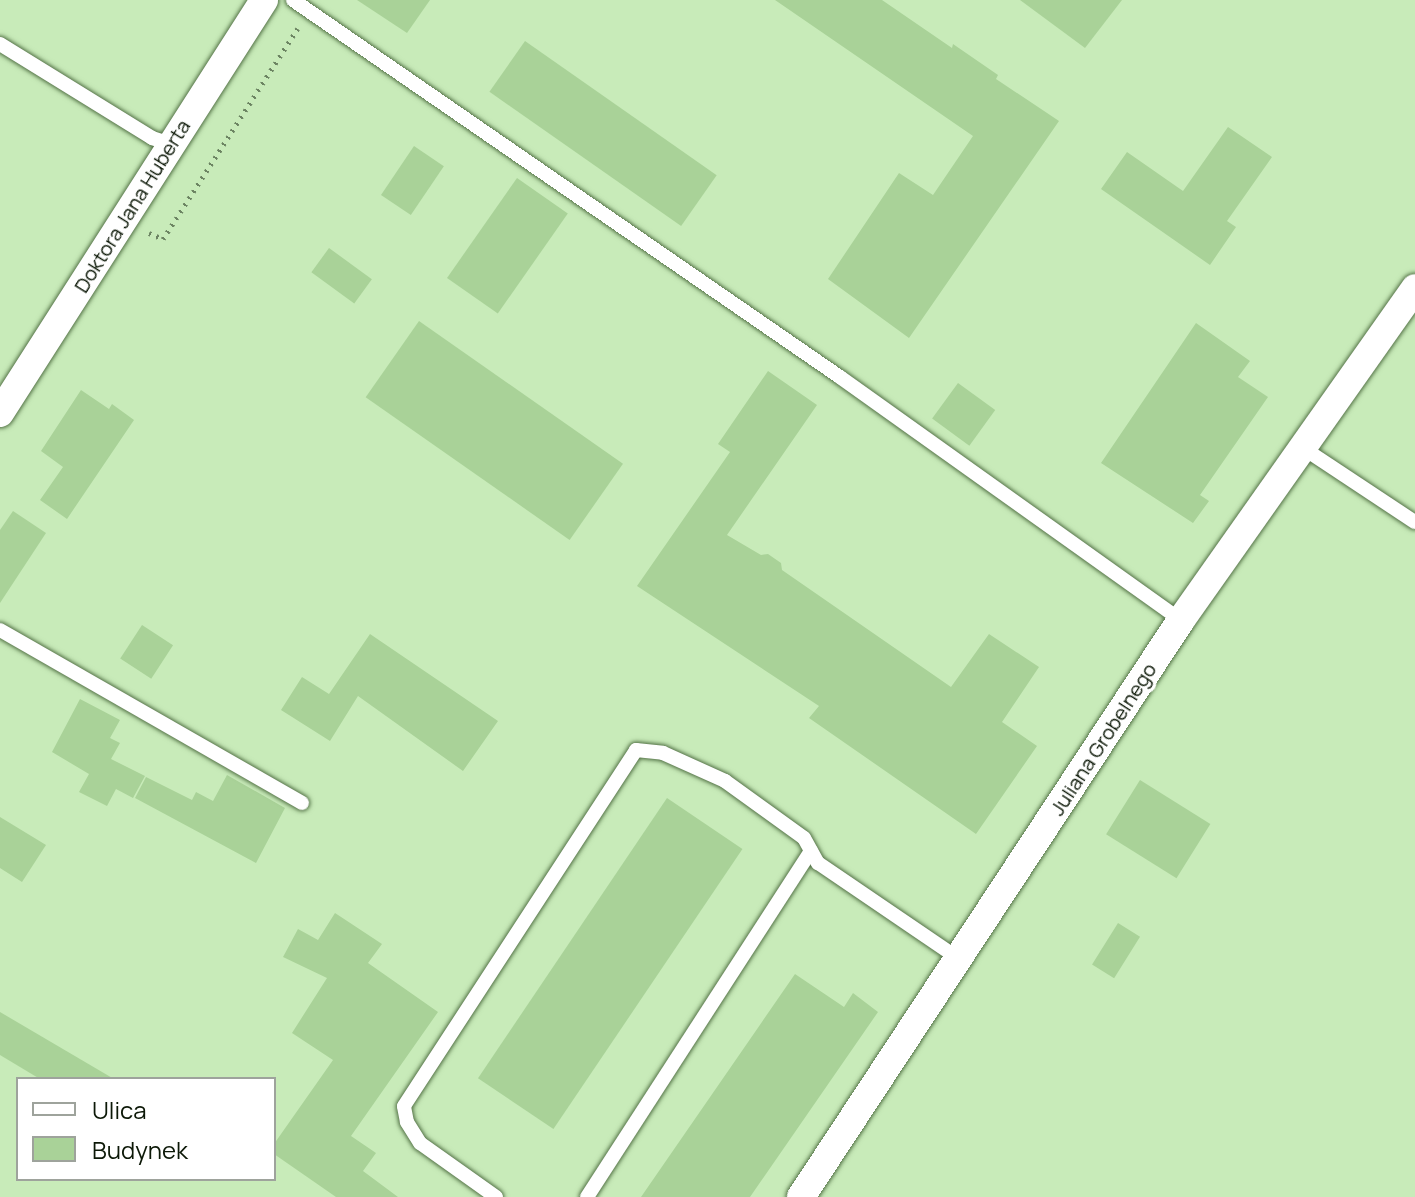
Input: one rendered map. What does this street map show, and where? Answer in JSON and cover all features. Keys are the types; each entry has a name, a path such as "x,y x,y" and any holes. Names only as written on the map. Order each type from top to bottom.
{"street":[{"name":"Doktora Jana Huberta","path":"0,413 264,0"},
{"name":"Juliana Grobelnego","path":"801,1197 1181,620 1415,288"}],"lane":[{"path":"293,0 840,377 1181,620"},
{"path":"0,44 152,138 171,144"},
{"path":"1303,448 1415,522"},
{"path":"0,630 302,803"},
{"path":"496,1197 420,1143 407,1122 404,1106 636,750 663,753 725,781 804,838 818,863 958,958"},
{"path":"587,1197 811,851"}],"path":[{"path":"137,228 163,239 310,11"}],"building":[{"path":"357,0 430,0 407,33"},
{"path":"775,0 882,0 952,48 953,44 998,75 996,79 1059,121 909,338 828,279 899,173 933,195 973,136"},
{"path":"1020,0 1122,0 1085,48"},
{"path":"525,41 717,175 681,226 489,92"},
{"path":"1228,127 1272,157 1227,221 1236,227 1210,265 1101,189 1127,152 1183,191"},
{"path":"414,146 444,166 411,215 381,195"},
{"path":"517,178 568,214 498,313 447,278"},
{"path":"329,248 372,279 354,303 311,272"},
{"path":"419,321 623,464 570,540 366,397"},
{"path":"1196,323 1250,361 1238,377 1268,397 1200,495 1209,501 1193,523 1101,463"},
{"path":"768,371 817,405 727,535 761,555 768,554 781,563 782,570 951,687 989,634 1039,667 1002,722 1037,746 976,834 809,718 819,706 637,586 730,452 718,444"},
{"path":"958,383 995,410 969,446 932,419"},
{"path":"81,390 109,409 112,404 134,420 67,519 40,500 63,467 41,451"},
{"path":"13,511 46,533 0,603 0,530"},
{"path":"142,625 173,645 151,679 120,659"},
{"path":"370,634 498,721 463,771 358,696 330,741 281,710 302,677 329,694"},
{"path":"80,699 120,720 110,738 120,743 111,759 145,776 133,798 116,789 107,806 79,792 89,774 52,752"},
{"path":"227,775 285,808 256,863 135,798 146,777 192,800 196,792 213,801"},
{"path":"1140,780 1210,824 1176,878 1106,834"},
{"path":"667,798 742,849 553,1129 478,1078"},
{"path":"0,817 46,845 22,882 0,868"},
{"path":"335,913 382,944 368,963 438,1012 351,1136 376,1153 363,1171 398,1197 336,1197 276,1155 276,1141 333,1060 292,1033 327,978 283,957 298,929 318,940"},
{"path":"1118,923 1140,937 1114,978 1092,965"},
{"path":"795,974 844,1007 853,993 878,1012 750,1197 641,1197"},
{"path":"0,1012 111,1077 37,1077 0,1055"}]}
